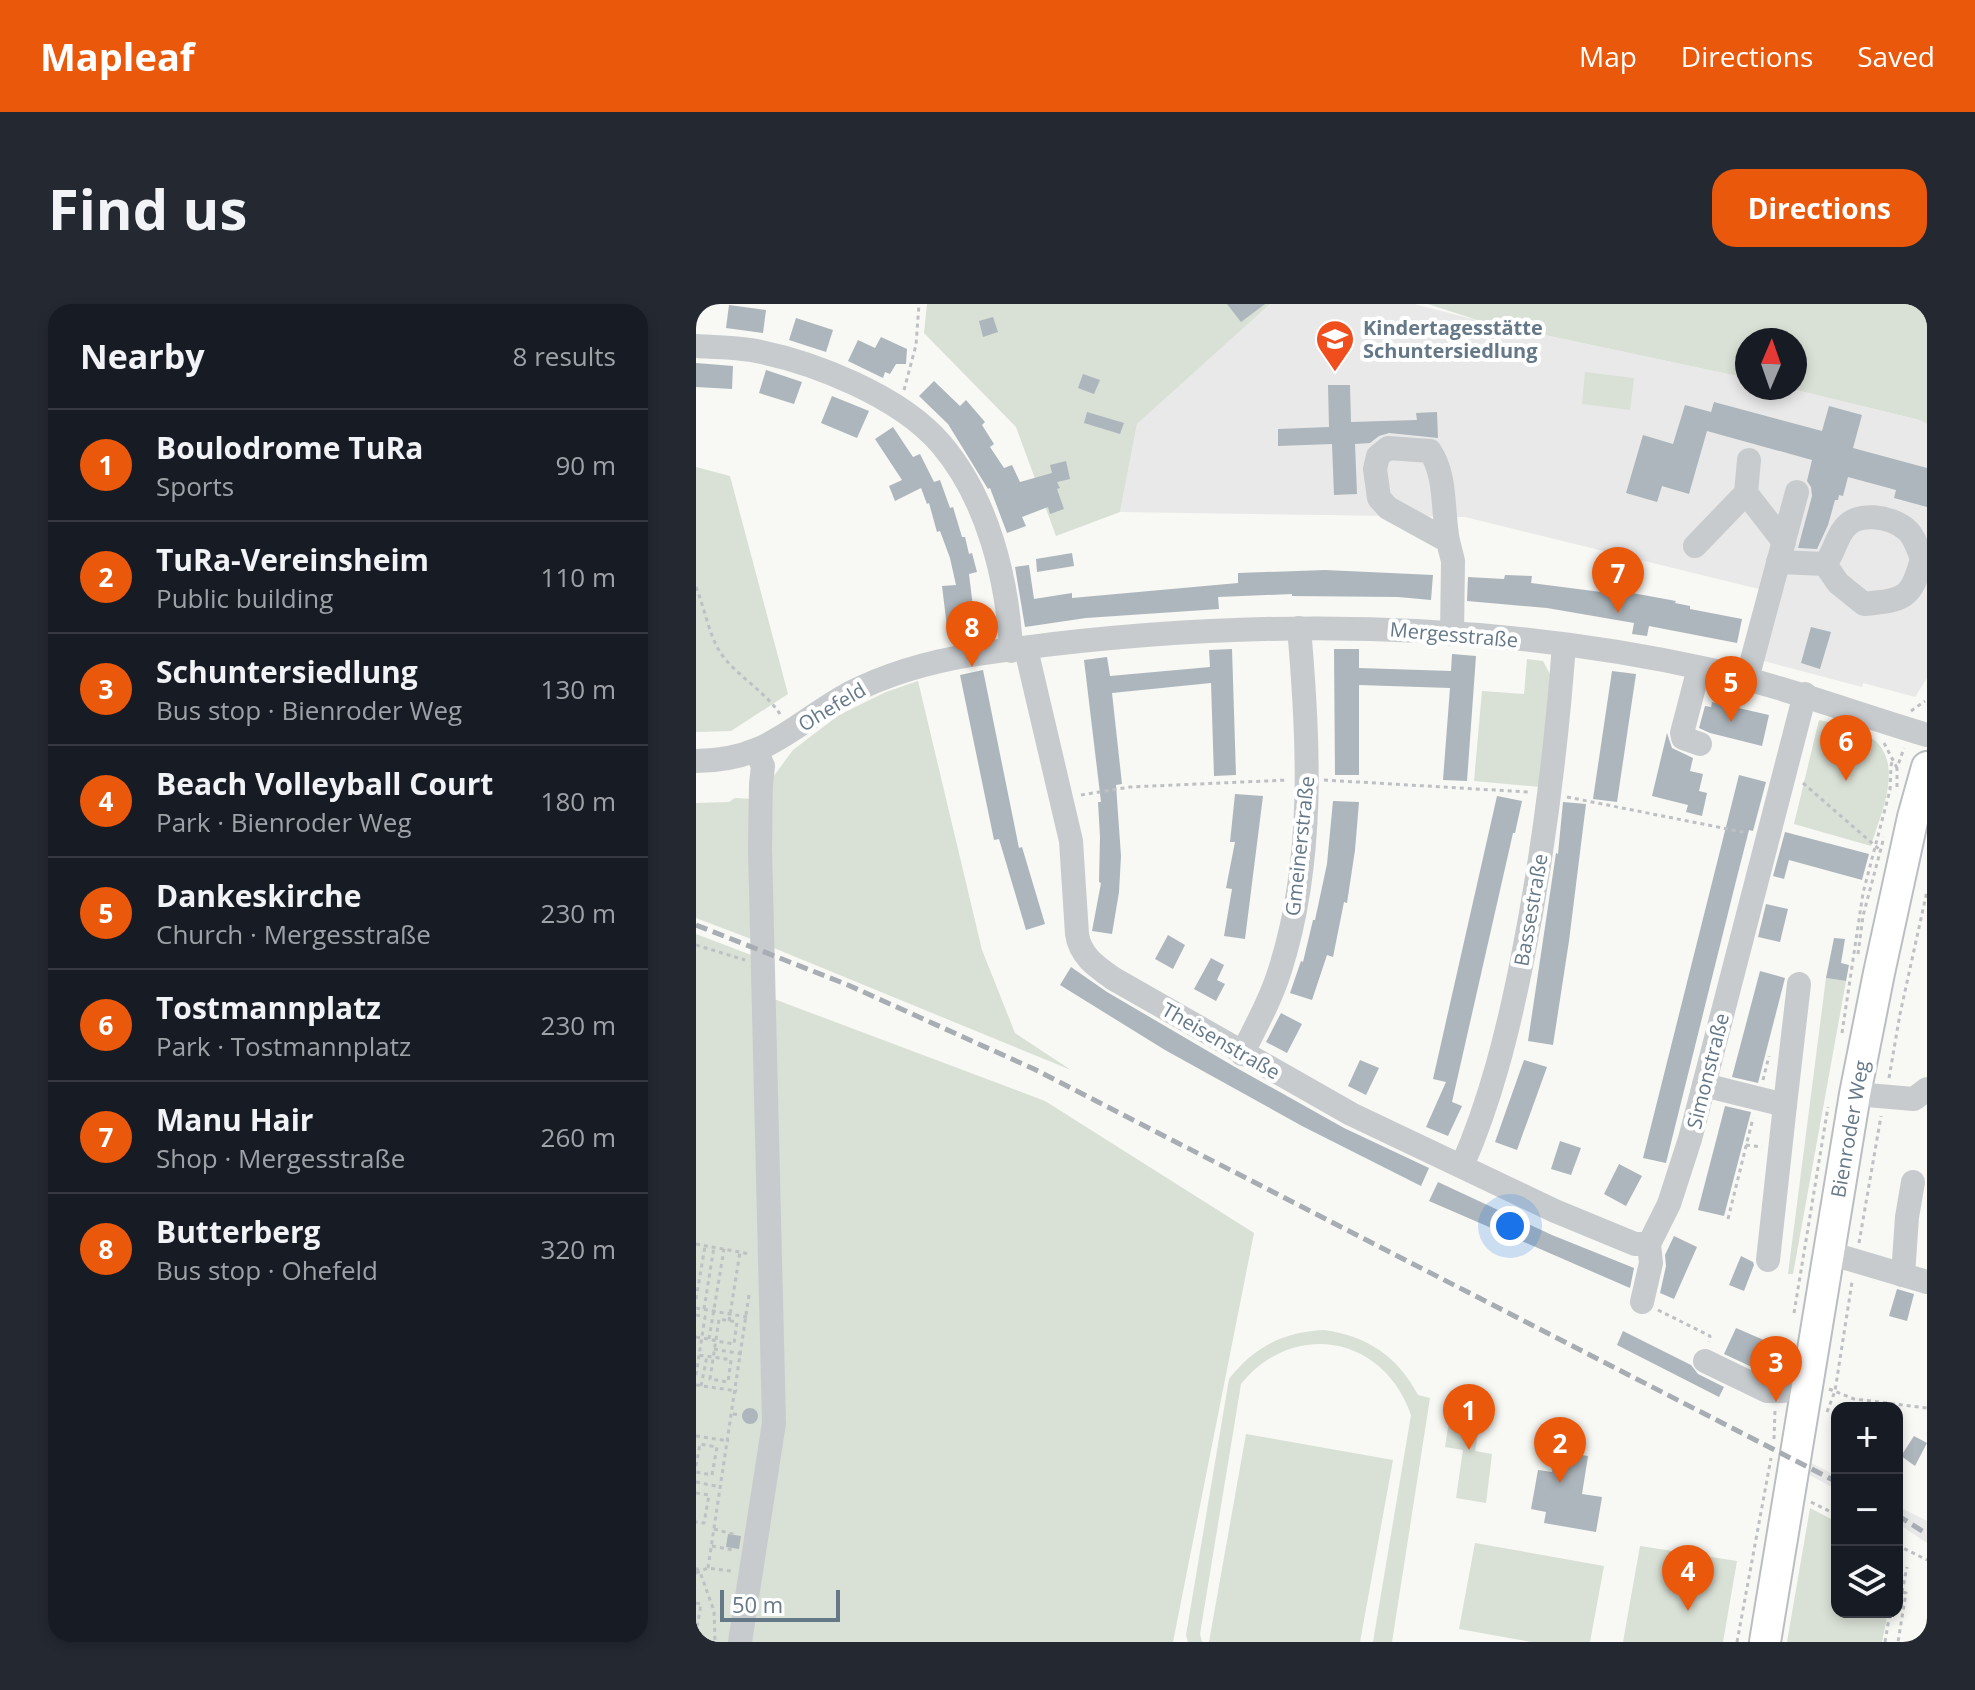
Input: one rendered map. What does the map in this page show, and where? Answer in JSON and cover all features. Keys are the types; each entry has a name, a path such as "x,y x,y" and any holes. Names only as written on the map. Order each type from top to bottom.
{"main road":[{"name":"Bienroder Weg","path":"1765,1642 1789,1494 1843,1257 1856,1098 1920,820 1927,767"}],"street":[{"name":"Theisenstraße","path":"696,346 750,350 798,362 876,396 898,409 940,443 957,465 990,537 1061,798 1071,841 1077,934 1082,951 1114,979 1351,1114 1612,1235 1635,1244 1649,1244"},
{"path":"1749,460 1746,493 1781,552 1825,564"},
{"path":"1747,679 1797,492"},
{"path":"1695,546 1746,493"},
{"path":"1448,541 1453,561 1452,634"},
{"name":"Mergesstraße","path":"971,655 1149,635 1299,628 1362,628 1452,634 1564,645 1699,668 1805,694 1927,735"},
{"name":"Gmeinerstraße","path":"1242,1054 1266,1007 1288,942 1300,870 1308,779 1299,628"},
{"name":"Bassestraße","path":"1462,1166 1498,1067 1532,912 1551,794 1564,645"},
{"name":"Ohefeld","path":"696,761 742,756 756,751 827,706 884,678 913,667 971,655"},
{"path":"1699,668 1682,733 1683,738 1700,744"},
{"name":"Simonstraße","path":"1642,1302 1651,1263 1649,1244 1669,1204 1704,1085 1805,694"},
{"path":"740,1642 774,1423 760,848 761,784 764,774 756,751"},
{"path":"1768,1260 1799,984"},
{"path":"1704,1085 1785,1105"},
{"path":"1856,1098 1914,1099 1927,1089"},
{"path":"1903,1275 1913,1182"},
{"path":"1843,1257 1927,1282"},
{"path":"1705,1361 1767,1391 1783,1380"}],"path":[{"path":"898,409 916,345 919,304"},
{"path":"696,587 718,650 734,669 771,700 792,731"},
{"path":"1910,712 1926,700"},
{"path":"1842,1037 1858,945 1863,893 1878,848 1893,758"},
{"path":"1784,778 1805,784 1878,848"},
{"path":"1061,798 1130,787 1308,779 1551,794 1661,813 1768,837"},
{"path":"1793,1319 1856,1098 1927,891"},
{"path":"696,945 764,966"},
{"path":"1825,1416 1835,1391 1856,1098"},
{"path":"696,1244 754,1254"},
{"path":"696,1299 705,1246"},
{"path":"696,1375 698,1346 705,1317 698,1316 714,1247"},
{"path":"709,1339 724,1249"},
{"path":"729,1321 740,1252"},
{"path":"698,1573 708,1568 737,1391 750,1285"},
{"path":"1642,1302 1710,1336 1705,1361"},
{"path":"700,1308 747,1317"},
{"path":"696,1337 709,1339 716,1341 734,1344 737,1322 719,1319 717,1328 716,1341 714,1349 714,1357 710,1379 728,1382 731,1360 714,1357 698,1355"},
{"path":"704,1326 717,1328"},
{"path":"736,1332 745,1333"},
{"path":"1783,1380 1791,1335"},
{"path":"714,1349 742,1354"},
{"path":"707,1356 699,1385 737,1391"},
{"path":"697,1367 711,1369"},
{"path":"729,1373 739,1375"},
{"path":"1835,1391 1854,1399 1927,1408"},
{"path":"733,1414 741,1415"},
{"path":"696,1436 729,1441"},
{"path":"696,1466 700,1444 717,1447 712,1475 696,1472"},
{"path":"1737,1642 1765,1477 1773,1449"},
{"path":"715,1460 726,1462"},
{"path":"696,1482 721,1487"},
{"path":"696,1493 709,1495 704,1523 696,1522"},
{"path":"1789,1494 1831,1512"},
{"path":"707,1509 717,1511"},
{"path":"714,1529 736,1535"},
{"path":"711,1546 733,1548"},
{"path":"1899,1546 1927,1560"},
{"path":"1903,1587 1907,1567"},
{"path":"696,1568 710,1597 717,1627 715,1642"},
{"path":"1903,1592 1906,1593 1903,1611"},
{"path":"696,1633 699,1604 710,1597"},
{"path":"1885,1642 1889,1618"},
{"path":"1898,1642 1902,1618"}],"shaded area":[{"path":"927,304 1270,304 1137,424 1120,512 1056,536 1016,427 924,333"},
{"path":"1270,304 1414,304 1735,375 1735,400 1807,400 1807,393 1920,420 1927,424 1927,678 1915,697 1863,683 1862,687 1741,655 1759,589 1465,517 1120,512 1137,424"},
{"path":"1428,304 1927,304 1927,424 1807,393 1807,328 1735,328 1735,375 1480,321"},
{"path":"1585,372 1634,378 1630,410 1582,404"},
{"path":"696,467 730,476 788,694 731,731 696,732"},
{"path":"1527,659 1543,661 1550,674 1540,787 1474,781 1482,691 1524,694"},
{"path":"918,681 982,950 1015,1033 1071,1070 769,946 773,777 793,750 839,715 886,692"},
{"path":"1819,720 1847,726 1873,739 1887,762 1887,790 1871,846 1794,824"},
{"path":"735,798 751,799 759,942 696,918 696,803 729,802"},
{"path":"696,934 759,958 766,1422 730,1642 696,1642"},
{"path":"1826,978 1846,981 1793,1274 1788,1274"},
{"path":"774,999 1045,1101 1254,1233 1173,1642 749,1642 782,1423"},
{"path":"1324,1330 1354,1337 1380,1350 1401,1370 1418,1395 1430,1398 1392,1642 1373,1642 1411,1415 1398,1388 1380,1368 1359,1353 1336,1346 1311,1344 1286,1350 1262,1363 1241,1384 1200,1634 1202,1642 1188,1642 1186,1635 1229,1379 1249,1358 1270,1343 1295,1334"},
{"path":"1453,1396 1483,1402 1475,1451 1492,1454 1486,1503 1456,1498 1463,1450 1445,1447"},
{"path":"1246,1434 1393,1460 1360,1642 1209,1642"},
{"path":"1811,1463 1831,1473 1831,1487 1808,1474"},
{"path":"1810,1508 1831,1519 1831,1618 1887,1618 1882,1642 1787,1642"},
{"path":"1903,1509 1927,1521 1927,1543 1903,1527"},
{"path":"1475,1543 1604,1566 1590,1642 1531,1642 1459,1629"},
{"path":"1640,1546 1737,1561 1723,1642 1623,1642"}],"building":[{"path":"1227,304 1265,304 1241,322"},
{"path":"729,305 766,310 763,333 726,328"},
{"path":"993,317 998,332 983,337 979,321"},
{"path":"796,318 833,330 826,352 789,340"},
{"path":"881,337 907,349 906,364 896,364 890,374 885,372 883,378 848,361 858,340 875,348"},
{"path":"696,363 733,366 732,389 696,387"},
{"path":"766,370 802,382 794,404 759,393"},
{"path":"1083,374 1100,380 1094,394 1078,388"},
{"path":"934,381 960,406 966,400 985,422 982,425 994,444 990,447 1004,468 1012,465 1020,482 1052,473 1050,465 1066,461 1070,479 1057,482 1064,509 1050,514 1048,507 1022,517 1026,526 1007,533 990,488 948,424 919,396"},
{"path":"1328,385 1350,385 1351,422 1417,420 1416,413 1437,412 1438,438 1389,433 1370,443 1355,444 1357,494 1334,495 1332,444 1278,446 1278,429 1329,427"},
{"path":"832,396 869,411 857,438 821,423"},
{"path":"1714,402 1822,431 1829,406 1862,415 1853,448 1927,468 1927,507 1894,498 1896,490 1848,477 1843,496 1839,495 1835,500 1817,549 1798,548 1812,496 1807,481 1812,460 1707,431 1689,494 1662,486 1657,502 1626,493 1643,435 1673,444 1685,405 1711,412"},
{"path":"1087,412 1124,423 1120,434 1084,423"},
{"path":"893,427 913,457 920,454 934,482 940,480 950,508 953,507 962,537 965,537 969,554 972,553 977,572 969,574 976,632 948,635 942,586 956,585 950,558 921,488 895,501 889,486 902,480 875,439"},
{"path":"1072,553 1074,566 1037,572 1036,559"},
{"path":"1029,565 1034,599 1072,593 1072,598 1238,583 1238,573 1325,570 1433,575 1431,600 1292,594 1218,597 1219,609 1086,618 1025,627 1015,567"},
{"path":"1505,575 1532,576 1531,583 1601,592 1615,593 1616,590 1676,601 1690,606 1690,609 1742,619 1737,643 1649,626 1647,636 1632,634 1634,623 1547,608 1467,601 1468,577 1504,579"},
{"path":"1811,627 1831,632 1820,669 1801,663"},
{"path":"1232,649 1236,775 1214,776 1211,683 1112,693 1122,784 1116,785 1121,856 1119,892 1112,934 1092,931 1101,883 1098,802 1101,802 1084,660 1107,657 1110,676 1210,667 1209,650"},
{"path":"1334,649 1359,649 1359,668 1451,671 1452,654 1476,656 1467,781 1443,780 1450,688 1359,685 1359,775 1335,775"},
{"path":"983,670 1019,848 1022,847 1045,924 1026,930 999,839 994,840 960,675"},
{"path":"1612,671 1636,674 1617,802 1593,799"},
{"path":"1712,702 1769,715 1762,746 1699,728 1705,706 1711,707"},
{"path":"1667,733 1672,748 1693,758 1690,771 1703,774 1699,791 1707,793 1702,816 1686,812 1688,805 1652,796"},
{"path":"1739,775 1766,782 1753,831 1749,830 1666,1163 1643,1158"},
{"path":"1235,794 1263,796 1245,939 1224,936 1232,889 1226,888 1235,842 1230,842"},
{"path":"1497,796 1522,801 1452,1102 1462,1106 1448,1136 1426,1127 1446,1082 1433,1079"},
{"path":"1333,801 1359,802 1355,850 1347,903 1344,902 1333,957 1327,955 1312,1000 1290,993 1315,920 1327,864"},
{"path":"1563,802 1586,804 1553,1045 1528,1041 1558,854"},
{"path":"1785,832 1869,854 1862,880 1789,860 1784,879 1773,876"},
{"path":"1766,904 1788,909 1780,942 1758,937"},
{"path":"1168,935 1185,945 1173,969 1155,959"},
{"path":"1834,938 1845,939 1841,963 1849,965 1846,981 1826,978"},
{"path":"1211,958 1224,965 1217,980 1225,984 1216,1001 1194,989"},
{"path":"1071,967 1107,992 1235,1067 1344,1128 1429,1168 1421,1186 1302,1126 1165,1050 1060,985"},
{"path":"1760,971 1785,978 1758,1083 1732,1077"},
{"path":"1281,1013 1302,1024 1287,1053 1266,1042"},
{"path":"1360,1060 1379,1068 1366,1095 1348,1086"},
{"path":"1524,1060 1547,1067 1517,1150 1495,1142"},
{"path":"1725,1106 1751,1112 1724,1216 1698,1210"},
{"path":"1560,1141 1581,1148 1571,1175 1551,1169"},
{"path":"1619,1164 1642,1176 1626,1206 1604,1194"},
{"path":"1438,1182 1552,1235 1634,1268 1630,1288 1429,1201"},
{"path":"1674,1236 1697,1247 1674,1299 1660,1293 1666,1266 1665,1255"},
{"path":"1741,1256 1754,1265 1744,1291 1729,1285"},
{"path":"1897,1289 1914,1294 1907,1321 1889,1316"},
{"path":"1736,1328 1766,1341 1754,1368 1724,1354"},
{"path":"1623,1331 1691,1365 1698,1374 1724,1387 1719,1397 1617,1345"},
{"path":"750,1408 756,1410 756,1422 750,1424 744,1422 742,1416 744,1410"},
{"path":"1914,1436 1927,1443 1915,1466 1903,1457"},
{"path":"1556,1451 1588,1456 1582,1494 1602,1497 1596,1532 1544,1523 1546,1512 1531,1509 1538,1470 1552,1472"},
{"path":"728,1534 741,1536 739,1549 726,1547"}],"railway":[{"path":"696,925 848,985 1034,1069 1831,1479"},
{"path":"1903,1519 1927,1534"}],"place":[{"name":"Kindertagesstätte Schuntersiedlung","path":"1335,373"},
{"name":"Manu Hair","path":"1618,613"},
{"name":"Butterberg","path":"972,667"},
{"name":"Dankeskirche","path":"1731,722"},
{"name":"Tostmannplatz","path":"1846,781"},
{"name":"Schuntersiedlung","path":"1776,1402"},
{"name":"Boulodrome TuRa","path":"1469,1450"},
{"name":"TuRa-Vereinsheim","path":"1560,1483"},
{"name":"Beach Volleyball Court","path":"1688,1611"}]}
